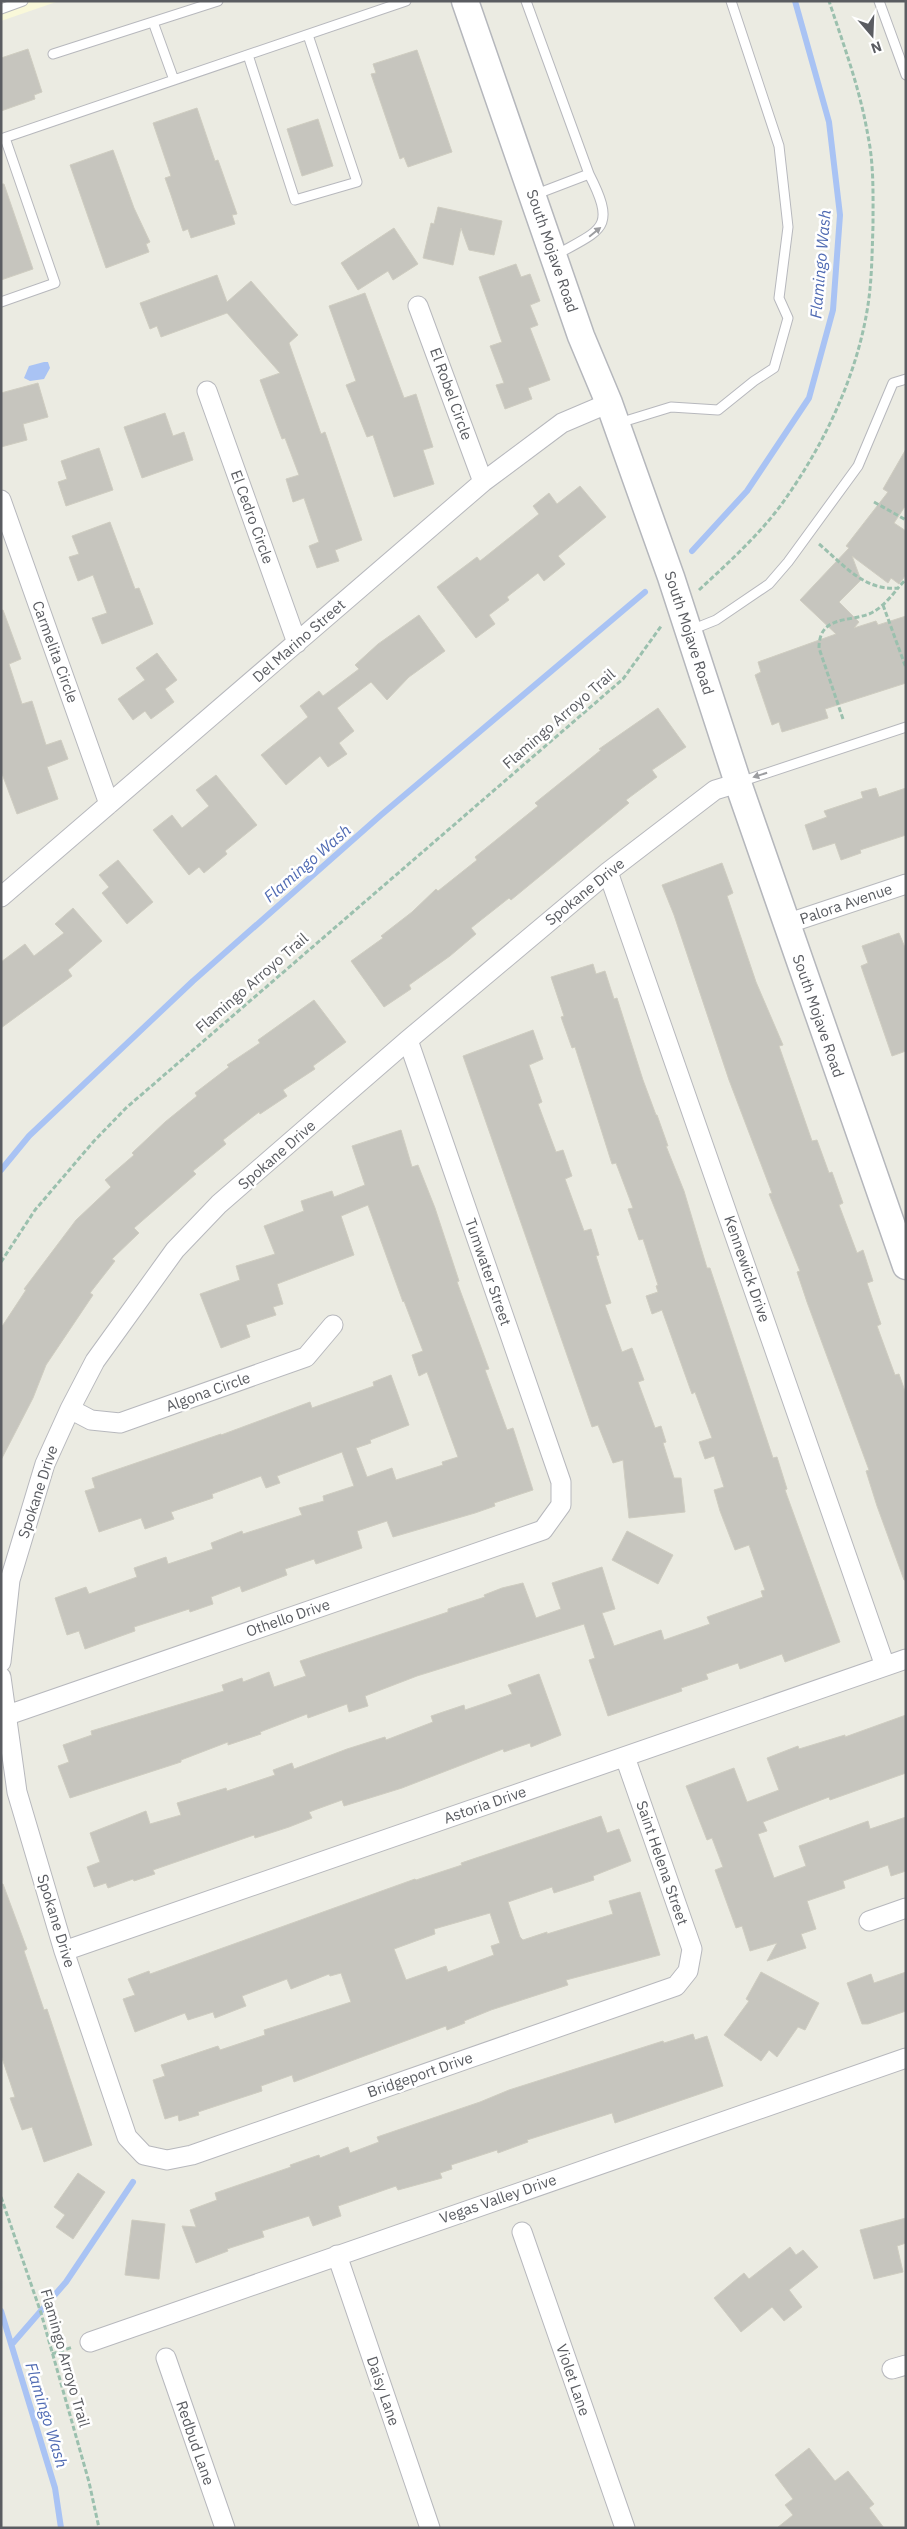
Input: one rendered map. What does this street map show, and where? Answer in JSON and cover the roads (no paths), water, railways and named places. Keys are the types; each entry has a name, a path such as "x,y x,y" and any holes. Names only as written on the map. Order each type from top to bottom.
{"street":[{"name":"South Mojave Road","path":"465,1 581,336 612,414 689,631 786,924 906,1266"},
{"name":"El Robel Circle","path":"418,306 483,482"},
{"name":"El Cedro Circle","path":"207,391 297,643"},
{"name":"Del Marino Street","path":"1,897 483,482 562,422 612,414"},
{"name":"Carmelita Circle","path":"1,500 109,804"},
{"name":"Spokane Drive","path":"1,1662 10,1580 45,1464 94,1361 175,1250 220,1204 408,1040 608,872 715,790 738,783"},
{"name":"Kennewick Drive","path":"608,872 885,1666"},
{"name":"Palora Avenue","path":"786,924 906,884"},
{"name":"Tumwater Street","path":"408,1040 561,1482 561,1505"},
{"name":"Algona Circle","path":"70,1408 91,1420 120,1424 306,1357 334,1325"},
{"name":"Othello Drive","path":"5,1716 543,1530 561,1505"},
{"name":"Astoria Drive","path":"64,1951 906,1659"},
{"name":"Spokane Drive","path":"1,1677 17,1792 64,1951 127,2136 144,2155"},
{"name":"Saint Helena Street","path":"625,1757 692,1948 688,1971"},
{"path":"869,1921 906,1908"},
{"name":"Bridgeport Drive","path":"144,2155 167,2160 192,2155 676,1986 688,1971"},
{"name":"Vegas Valley Drive","path":"90,2342 906,2058"},
{"name":"Violet Lane","path":"522,2232 625,2528"},
{"name":"Daisy Lane","path":"337,2255 430,2528"},
{"name":"Redbud Lane","path":"166,2358 225,2528"}],"lane":[{"path":"1,8 23,1"},
{"path":"53,54 218,1"},
{"path":"1,302 55,283 3,138 406,1"},
{"path":"526,1 602,206 604,218 602,227 595,234 553,256"},
{"path":"612,414 671,407 718,410 754,380 774,368 788,318 779,298 788,227 779,146 730,1"},
{"path":"879,1 906,75"},
{"path":"153,22 174,80"},
{"path":"248,55 295,200 357,182 308,35"},
{"path":"532,195 589,174"},
{"path":"689,631 716,620 769,584 858,466 893,383 906,379"},
{"path":"738,783 906,727"}],"water":[{"path":"48,362 50,368 44,379 30,381 24,378 29,366"}],"waterway":[{"name":"Flamingo Wash","path":"692,551 747,491 809,398 833,310 840,215 829,122 795,1"},
{"name":"Flamingo Wash","path":"1,1170 29,1136 193,981 381,815 645,592"},
{"path":"13,2343 66,2282 133,2182"},
{"name":"Flamingo Wash","path":"1,2311 55,2488 61,2528"}]}
